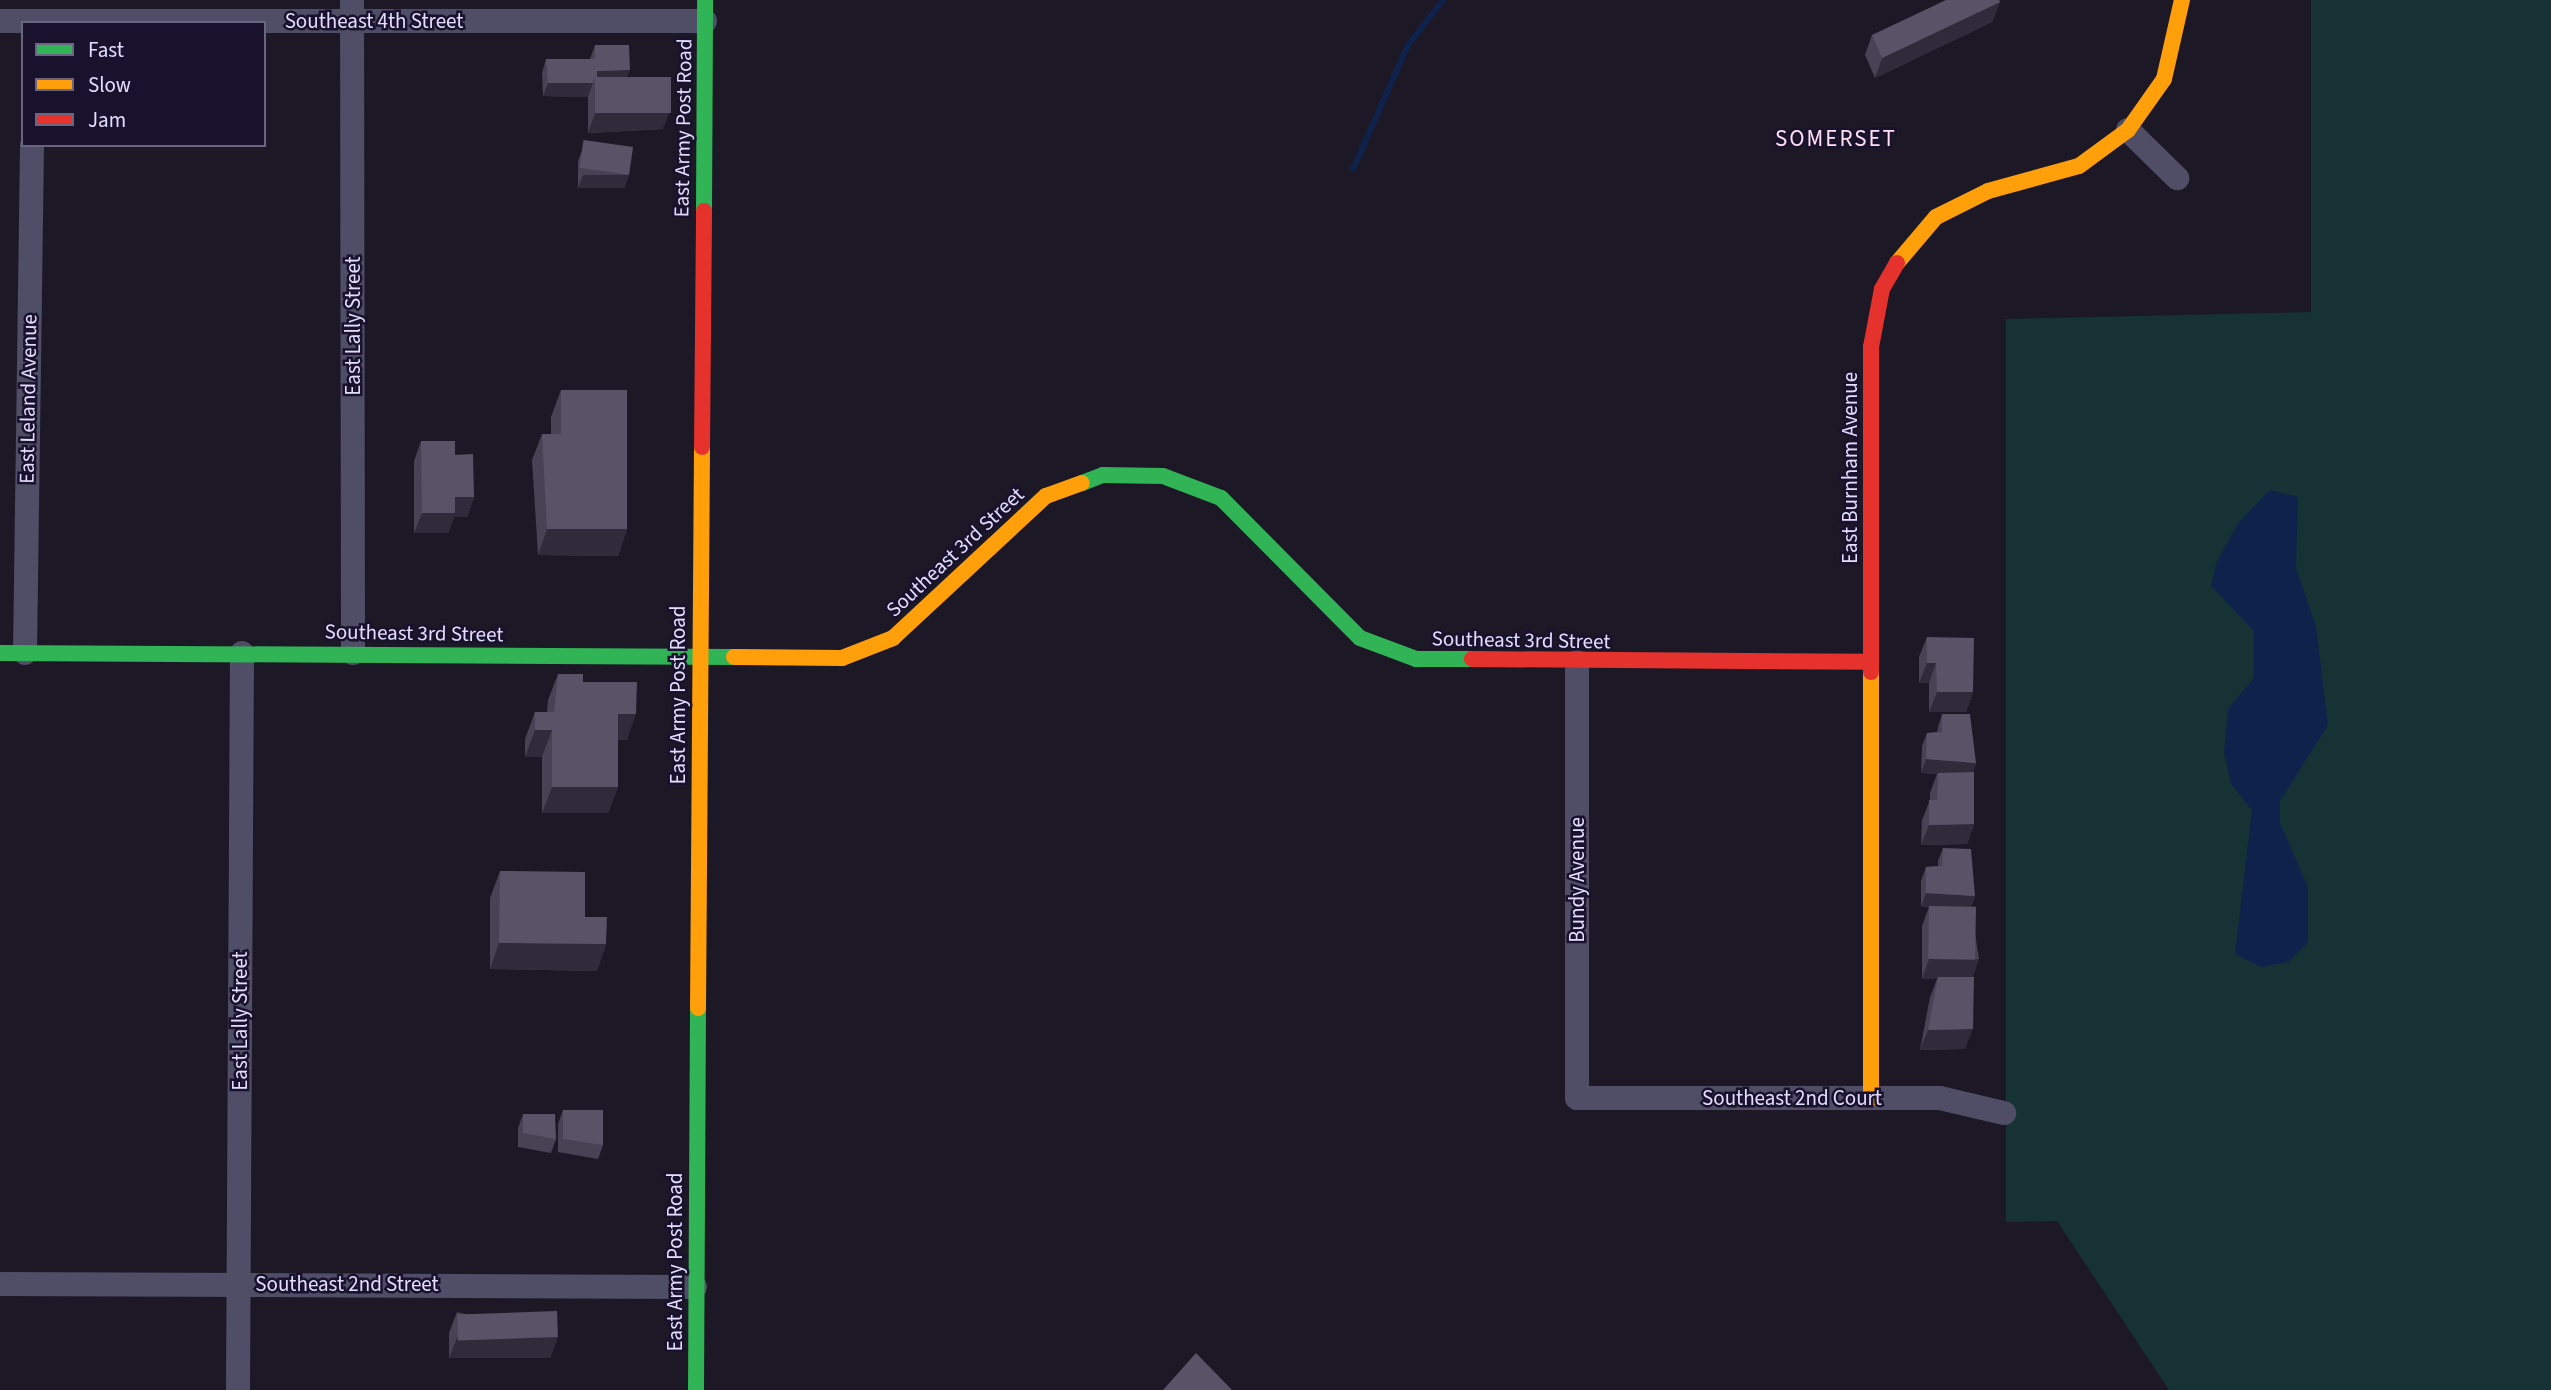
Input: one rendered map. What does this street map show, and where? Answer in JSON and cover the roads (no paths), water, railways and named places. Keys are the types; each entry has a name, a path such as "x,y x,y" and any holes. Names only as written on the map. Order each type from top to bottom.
{"street":[{"name":"East Burnham Avenue","path":"1871,1098 1871,346 1890,271 1913,237 1961,201 2079,166 2128,130 2164,79 2182,0"},
{"name":"Southeast 4th Street","path":"0,21 33,15 352,11 705,11"},
{"name":"East Lally Street","path":"352,11 353,653"},
{"name":"East Army Post Road","path":"696,1390 705,11"},
{"path":"2128,130 2177,178"},
{"name":"East Leland Avenue","path":"25,653 32,147"},
{"name":"Southeast 3rd Street","path":"0,653 353,653 813,661 867,651 921,616 1046,496 1103,475 1133,473 1163,476 1221,498 1265,536 1335,619 1388,651 1448,662 1871,662"},
{"name":"East Lally Street","path":"238,1390 243,653"},
{"name":"Bundy Avenue","path":"1577,662 1577,1098"},
{"name":"Southeast 2nd Court","path":"1577,1098 1940,1098 2004,1113"},
{"name":"Southeast 2nd Street","path":"0,1284 695,1287"}],"water":[{"path":"2270,490 2298,497 2296,568 2316,627 2328,725 2280,801 2280,823 2308,887 2308,942 2288,962 2261,967 2235,954 2252,810 2231,784 2224,752 2228,709 2254,678 2254,631 2211,586 2217,561 2239,522"}],"waterway":[{"path":"1353,169 1408,45 1443,0"}],"district":[{"name":"SOMERSET","path":"1836,139"}]}
